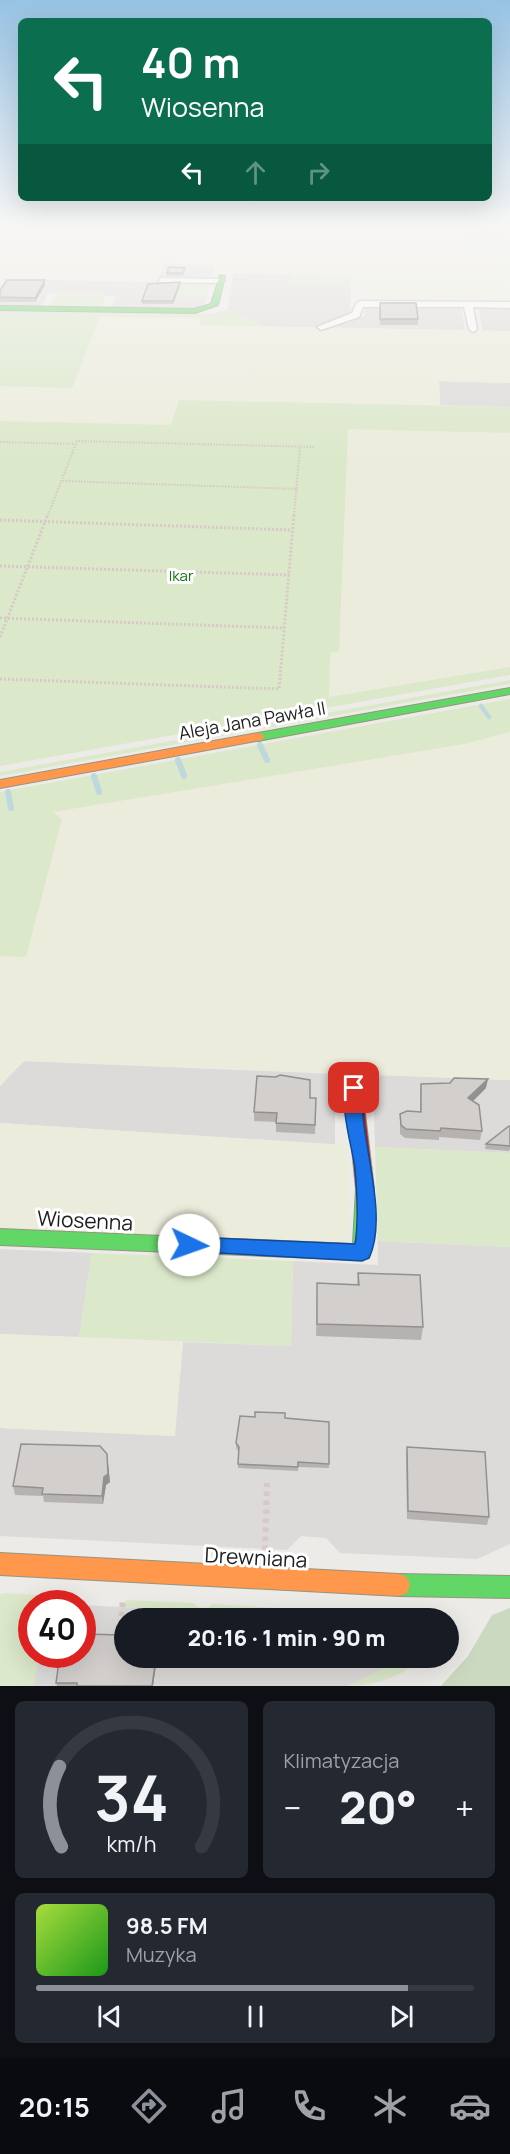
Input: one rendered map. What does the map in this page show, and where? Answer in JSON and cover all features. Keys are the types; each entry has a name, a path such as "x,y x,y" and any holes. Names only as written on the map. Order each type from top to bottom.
{"street":[{"path":"0,308 186,312 214,305"},
{"path":"321,327 356,315 360,305"},
{"path":"433,305 510,305"},
{"path":"468,305 473,329"},
{"name":"Aleja Jana Pawła II","path":"0,784 510,692"},
{"name":"Wiosenna","path":"0,1237 362,1252 366,1234 363,1168 354,1117 354,1088"},
{"name":"Drewniana","path":"0,1564 450,1588 510,1587"}],"path":[{"path":"0,638 63,481 76,441 315,447"},
{"path":"0,442 76,444"},
{"path":"0,679 279,689 300,447"},
{"path":"63,481 298,489"},
{"path":"0,520 292,530"},
{"path":"0,566 289,575"},
{"path":"0,618 285,628"},
{"path":"265,1559 267,1483"},
{"path":"122,1608 123,1594"}],"shaded area":[{"path":"0,305 42,305 41,307"},
{"path":"113,305 204,305 186,310 111,308"},
{"path":"229,305 350,305 350,315 315,328 267,327 228,310"},
{"path":"366,305 461,306 465,330 326,328 365,316"},
{"path":"478,307 510,308 510,331 483,331"},
{"path":"439,381 510,383 510,407 440,405"},
{"path":"24,1061 335,1074 335,1145 0,1123 0,1086"},
{"path":"373,1075 510,1080 510,1153 375,1147"},
{"path":"378,1241 510,1247 510,1544 477,1559 340,1553 326,1538 301,1536 287,1550 0,1536 0,1428 174,1436 183,1342 291,1346 293,1261 378,1265"},
{"path":"0,1249 92,1253 79,1337 0,1334"},
{"path":"0,1601 18,1603 18,1668 96,1668 96,1606 138,1608 114,1608 114,1668 385,1668 348,1686 0,1686"}],"green space":[{"path":"50,305 102,305 101,308 49,307"},
{"path":"228,310 267,327 199,325 200,318 100,317 72,388 0,386 0,311 208,314"},
{"path":"100,317 201,318 200,325 510,331 510,383 439,381 440,405 179,400 172,425 0,421 0,386 72,388"},
{"name":"Ikar","path":"179,400 510,407 510,433 348,429 339,651 330,653 329,697 510,667 510,675 0,766 0,421 171,425"},
{"path":"348,428 510,433 510,667 329,697 330,653 339,651"},
{"path":"510,680 510,684 0,776 0,772"},
{"path":"510,699 510,732 464,744 53,812 62,819 26,957 0,956 0,792"},
{"path":"510,732 510,1080 24,1061 0,1086 0,956 26,956 52,812 464,744"},
{"path":"0,1123 349,1145 350,1242 0,1229"},
{"path":"375,1147 510,1153 510,1247 378,1241"},
{"path":"92,1253 293,1261 291,1346 79,1337"},
{"path":"0,1334 183,1342 175,1436 0,1428"},
{"path":"3,1593 18,1594 18,1668 37,1668 34,1686 0,1686 0,1595"},
{"path":"126,1600 194,1603 197,1607 207,1608 143,1608 125,1607"},
{"path":"212,1604 277,1608 207,1608"},
{"path":"510,1608 510,1686 441,1686 468,1656 492,1615"},
{"path":"385,1668 409,1668 387,1679 348,1686"}],"building":[{"path":"380,305 416,305 418,319 380,319"},
{"path":"280,1075 310,1080 310,1098 316,1098 315,1125 276,1123 277,1113 254,1112 257,1076 276,1077"},
{"path":"454,1078 488,1079 468,1098 479,1105 482,1131 441,1128 440,1131 406,1129 401,1125 400,1114 407,1111 421,1112 421,1084 450,1083"},
{"path":"509,1126 510,1146 486,1144"},
{"path":"358,1273 420,1275 423,1327 317,1324 317,1283 359,1285"},
{"path":"255,1412 285,1413 285,1418 329,1422 329,1464 298,1462 298,1467 238,1464 239,1447 236,1443 240,1416 255,1417"},
{"path":"21,1444 100,1446 107,1454 108,1474 104,1477 102,1496 42,1494 43,1488 13,1486"},
{"path":"407,1447 485,1452 489,1517 408,1511"},
{"path":"96,1634 114,1635 114,1668 155,1668 152,1686 77,1686 77,1683 56,1683 58,1668 96,1668"}],"waterway":[{"path":"481,706 489,717"},
{"path":"260,745 267,760"},
{"path":"178,760 184,776"},
{"path":"94,776 99,792"},
{"path":"8,792 11,808"}],"traffic: fast":[{"path":"0,308 195,311 214,305"},
{"path":"258,737 510,691"},
{"path":"0,1237 362,1252 365,1189"},
{"path":"399,1585 510,1587"}],"traffic: slow":[{"path":"0,784 258,737"},
{"path":"0,1564 399,1585"}],"traffic: jam":[{"path":"354,1088 365,1189"}],"route":[{"path":"189,1245 362,1252 366,1234 363,1168 354,1117 354,1088"}]}
